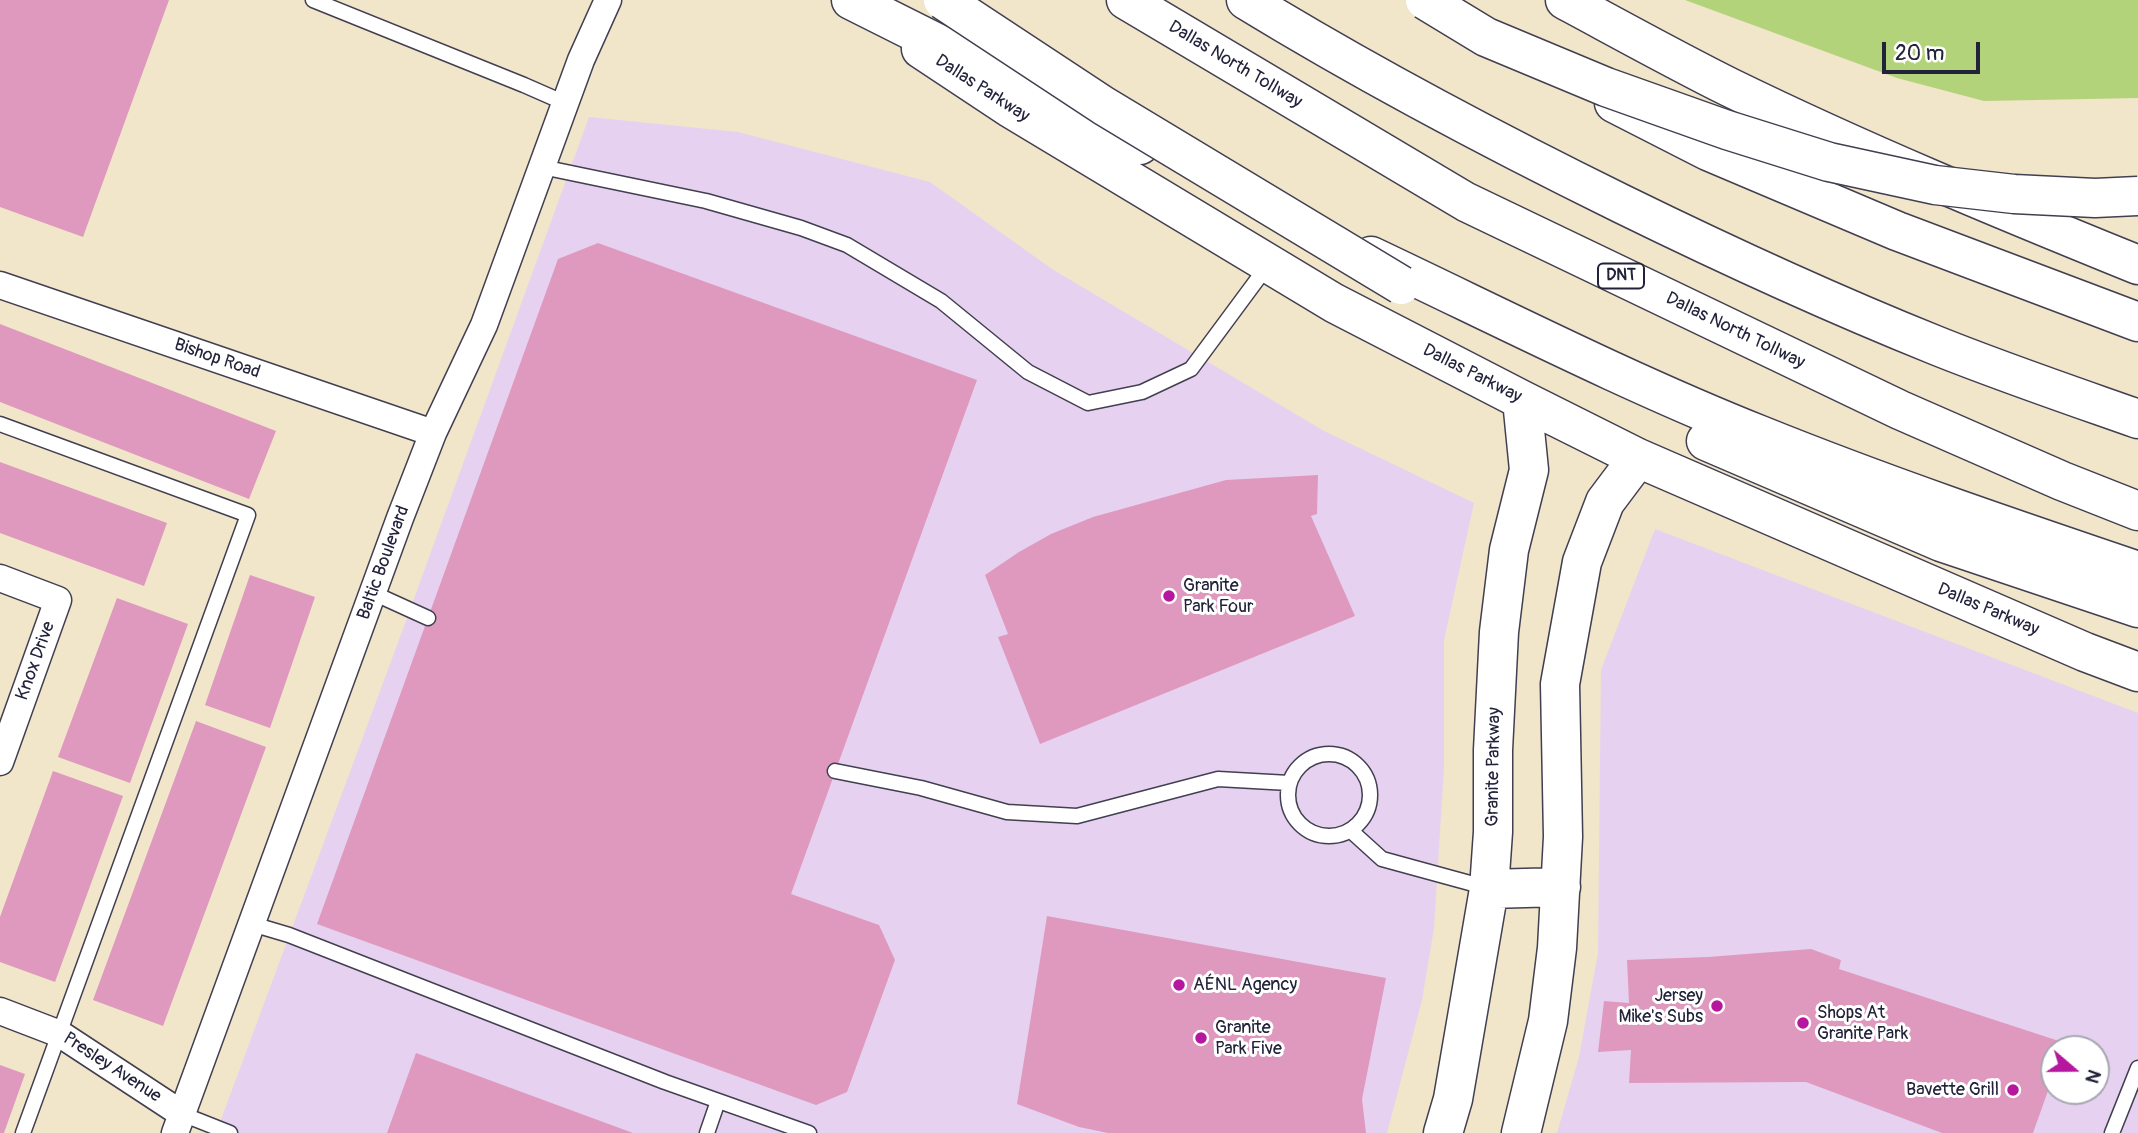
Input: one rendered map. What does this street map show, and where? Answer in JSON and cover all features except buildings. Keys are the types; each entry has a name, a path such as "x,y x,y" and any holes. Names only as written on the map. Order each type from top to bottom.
{"main road":[{"name":"Dallas Parkway","path":"849,0 1010,108 1334,303 1639,458 2073,647 2138,672"},
{"path":"849,0 1168,160 1656,391 1773,440 1994,523 2138,571"},
{"path":"943,0 1104,106 1401,285 1667,425 1941,542 2138,608"},
{"name":"Dallas North Tollway","path":"1126,0 1466,202 1900,410 2062,481 2138,510"},
{"path":"1245,0 1491,138 1754,267 1935,345 2138,419"},
{"path":"1417,0 1809,143 1878,155"},
{"path":"1425,0 1486,37 1708,151 1896,232 2138,322"},
{"path":"1564,0 1728,86 1986,203 2138,265"},
{"path":"1486,37 1606,87 1727,130 1829,162 1935,184 2014,194 2095,198 2138,196"},
{"name":"Granite Parkway","path":"1443,1133 1453,1099 1489,889 1499,632 1509,550 1529,470 1522,400"},
{"path":"1521,1133 1548,1021 1558,948 1563,796 1560,684 1582,562 1605,502 1639,458"},
{"path":"1489,889 1561,887"}],"street":[{"name":"Baltic Boulevard","path":"179,1123 433,433 484,325 581,60 608,0"},
{"name":"Bishop Road","path":"0,285 433,433"},
{"name":"Knox Drive","path":"0,578 58,600 5,731 0,762"},
{"name":"Presley Avenue","path":"0,1011 60,1034 179,1123"}],"lane":[{"path":"313,0 565,103"},
{"path":"542,167 706,201 847,244 942,301 1028,372 1088,403 1142,392 1191,369 1269,264"},
{"path":"0,424 248,514 23,1133"},
{"path":"373,593 428,618"},
{"path":"1315,755 1341,755 1362,769 1371,794 1368,808 1361,821 1350,830 1323,836 1309,831 1298,822 1291,810 1289,783 1304,762 1315,755"},
{"path":"835,771 921,788 1007,813 1077,816 1218,779 1289,783"},
{"path":"1350,830 1382,859 1489,889"},
{"path":"252,924 289,935 652,1077 809,1133"},
{"path":"2112,1133 2138,1068"},
{"path":"706,1133 718,1101"},
{"path":"179,1123 230,1133"}],"shaded area":[{"path":"589,117 738,132 930,182 1052,269 1324,431 1474,503 1444,640 1444,768 1434,928 1422,1000 1387,1133 216,1133"},
{"path":"1655,529 2138,713 2138,1133 1557,1133 1579,1057 1598,953 1601,670"}],"green space":[{"path":"1685,0 2138,0 2138,98 1984,101 1897,78"}],"place":[{"name":"Granite Park Four","path":"1169,596"},
{"name":"AÉNL Agency","path":"1179,985"},
{"name":"Jersey Mike's Subs","path":"1717,1006"},
{"name":"Shops At Granite Park","path":"1803,1023"},
{"name":"Granite Park Five","path":"1201,1038"},
{"name":"Bavette Grill","path":"2013,1090"}]}
